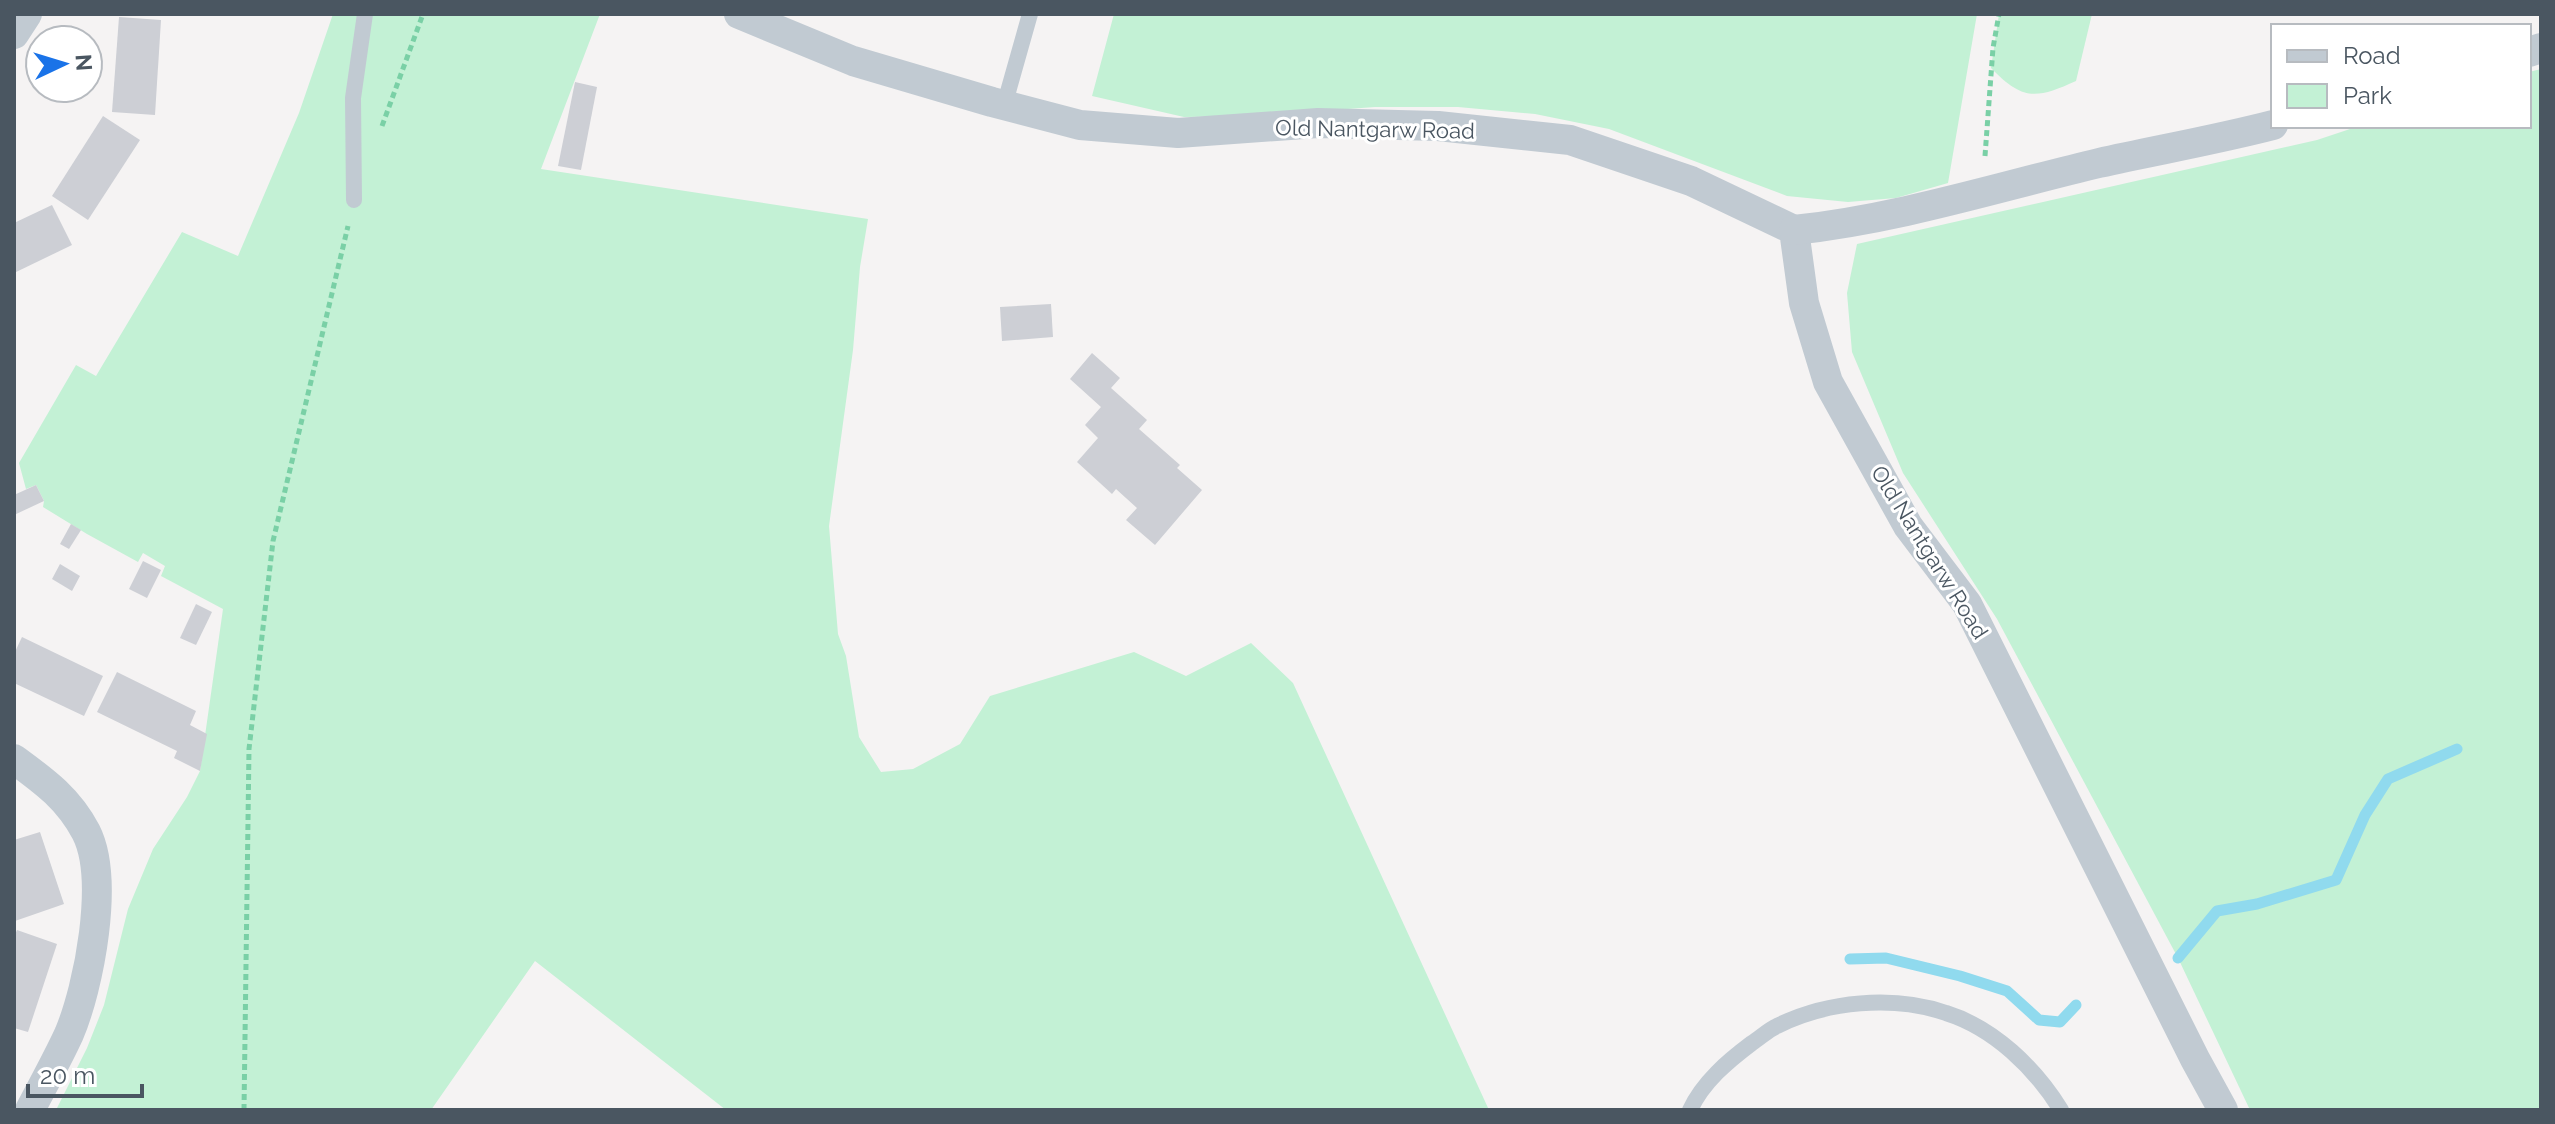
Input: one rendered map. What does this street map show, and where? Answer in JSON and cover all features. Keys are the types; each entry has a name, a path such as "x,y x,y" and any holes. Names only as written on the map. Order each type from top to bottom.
{"street":[{"path":"14,34 27,14"},
{"name":"Old Nantgarw Road","path":"739,14 853,61 1080,125 1178,133 1318,123 1438,126 1570,140 1691,181 1794,230 1804,303 1828,382 1908,526 1967,604 2223,1110"},
{"path":"1794,230 1841,225 2271,125"},
{"path":"14,759 60,793 87,834 98,882 92,959 69,1032 30,1110"}],"lane":[{"path":"354,200 353,98 365,14"},
{"path":"1004,106 1030,14"},
{"path":"1690,1110 1725,1063 1776,1026 1826,1008 1865,1003 1911,1006 1947,1013 1988,1034 2021,1060 2061,1110"}],"path":[{"path":"381,129 423,14"},
{"path":"1982,193 1993,48 1999,14"},
{"path":"244,1110 249,749 273,541 354,200"}],"green space":[{"path":"333,14 600,14 541,169 868,219 829,526 838,634 846,656 859,737 881,772 913,769 960,744 990,696 1134,652 1186,676 1251,643 1293,683 1489,1110 726,1110 535,961 431,1110 56,1110 87,1048 104,1005 128,909 153,849 200,771 223,609 161,576 165,566 143,553 138,562 43,507 44,501 36,485 26,489 19,463 76,365 96,376 182,232 238,256 299,113"},
{"path":"1114,14 1977,14 1948,183 1896,198 1848,202 1787,196 1609,129 1535,114 1458,107 1375,107 1254,116 1184,117 1092,96"},
{"path":"1999,14 2092,14 2076,81 2050,91 2030,94 2002,79 1991,68"},
{"path":"2541,69 2541,1110 2250,1110 2178,958 1997,619 1903,473 1852,352 1847,293 1857,244 2317,140 2353,128 2531,128 2531,72"}],"building":[{"path":"119,17 161,20 155,115 112,112"},
{"path":"575,82 597,87 581,170 558,166"},
{"path":"103,116 140,140 88,220 52,196"},
{"path":"52,205 72,245 14,273 14,223"},
{"path":"1051,304 1053,337 1002,341 1000,307"},
{"path":"1092,353 1120,378 1111,388 1147,420 1139,429 1180,465 1177,468 1202,490 1155,545 1126,520 1137,508 1116,489 1112,494 1077,462 1098,438 1085,425 1101,407 1070,379"},
{"path":"36,485 44,501 14,515 14,495"},
{"path":"71,524 81,530 69,549 60,544"},
{"path":"143,561 161,570 147,598 129,589"},
{"path":"60,564 80,576 72,591 52,579"},
{"path":"196,604 212,612 196,645 180,638"},
{"path":"22,637 103,676 84,716 14,683 14,654"},
{"path":"117,672 196,711 190,725 207,734 200,771 174,758 177,751 97,712"},
{"path":"40,832 64,904 15,921 14,840"},
{"path":"17,930 57,944 28,1032 14,1028 14,937"}],"waterway":[{"path":"2178,958 2217,911 2257,904 2336,880 2365,815 2388,779 2457,749"},
{"path":"1850,959 1886,958 2007,991 2039,1020 2060,1022 2076,1005"}]}
